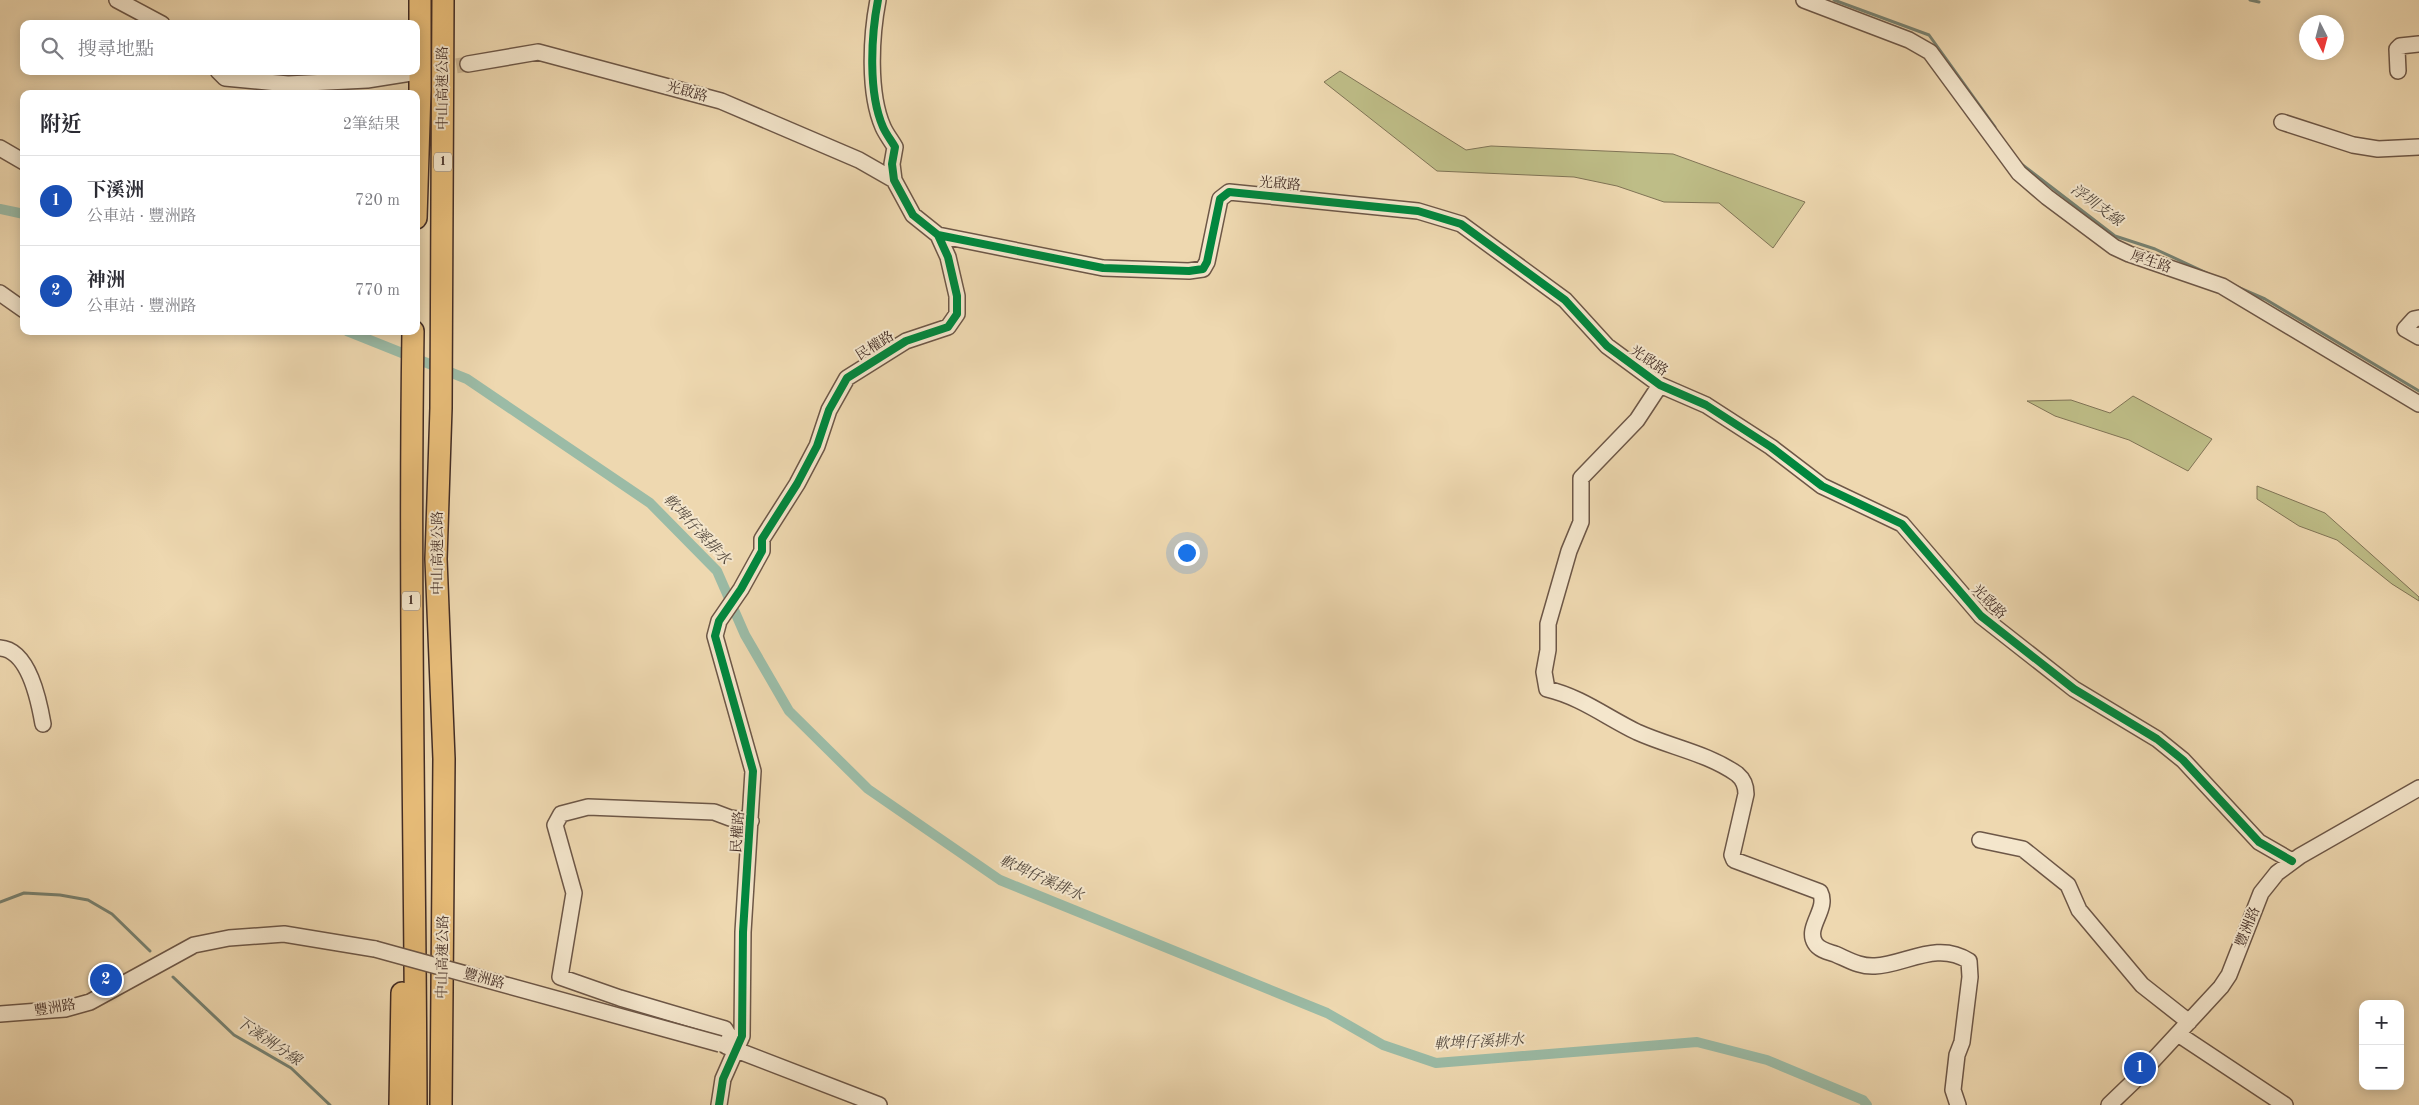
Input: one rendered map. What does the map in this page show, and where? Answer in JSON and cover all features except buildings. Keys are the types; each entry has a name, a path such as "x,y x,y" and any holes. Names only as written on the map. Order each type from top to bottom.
{"highway":[{"name":"中山高速公路","path":"420,0 420,90"},
{"name":"中山高速公路","path":"441,1105 444,759 436,559 441,408 443,0"},
{"name":"中山高速公路","path":"413,335 410,560 415,798 416,1105"},
{"path":"444,759 452,779 454,1105"},
{"path":"400,1105 406,893 415,798"}],"street":[{"path":"118,0 155,20"},
{"name":"民權路","path":"719,1105 723,1079 742,1036 743,932 753,771 715,636 719,621 741,589 762,551 762,539 797,484 817,446 829,410 847,378 906,341 948,327 956,314 958,296 948,257 938,235 913,215 894,180 892,164 895,147 883,127 874,93 874,21 878,0"},
{"name":"厚生路","path":"1804,0 1917,43 1935,57 2019,173 2047,198 2114,247 2222,286 2419,404"},
{"path":"2398,71 2397,49 2400,46 2419,44"},
{"name":"光啟路","path":"468,64 538,52 711,98 759,115 859,160 894,180"},
{"path":"222,75 225,78 288,84 367,80 398,75"},
{"path":"2282,122 2354,145 2378,149 2419,147"},
{"path":"0,148 20,160"},
{"name":"光啟路","path":"938,235 1103,268 1189,271 1203,269 1207,262 1220,199 1229,192 1418,211 1462,224 1565,300 1607,346 1660,385 1706,405 1771,447 1822,486 1902,524 1981,616 2074,689 2157,740 2183,760 2259,842 2292,861"},
{"path":"0,293 20,307"},
{"path":"2419,318 2414,319 2404,329 2419,337"},
{"path":"1660,385 1637,420 1581,478 1581,522 1569,551 1550,616 1548,650 1544,672 1545,686 1547,689 1576,697 1637,732 1699,754 1726,767 1740,778 1745,785 1746,794 1733,852 1734,860 1820,892 1822,904 1813,930 1814,940 1818,947 1852,963 1872,966 1932,954 1955,955 1969,961 1970,977 1962,1042 1956,1055 1953,1090 1958,1105"},
{"path":"0,648 7,649 20,659 39,700 42,724"},
{"name":"豐洲路","path":"2109,1105 2178,1034 2225,981 2261,893 2277,873 2292,861 2419,788"},
{"path":"736,1048 725,1029 620,998 560,977 574,892 555,825 562,814 588,807 714,812 730,818 751,820"},
{"path":"1980,840 2023,849 2068,885 2079,910 2142,985 2189,1022"},
{"name":"豐洲路","path":"0,1014 65,1009 90,1002 194,945 229,938 284,934 375,949 736,1048 781,1068 879,1105"},
{"path":"2178,1034 2285,1105"}],"shaded area":[{"path":"1340,71 1466,150 1491,146 1673,154 1805,202 1773,248 1719,203 1664,202 1617,186 1574,177 1437,171 1324,82"},
{"path":"2133,396 2212,439 2188,471 2129,440 2055,416 2027,401 2071,400 2110,413"},
{"path":"2257,486 2325,513 2419,597 2419,601 2392,584 2337,540 2299,526 2257,499"}],"waterway":[{"name":"浮圳支線","path":"1834,0 1929,35 1995,127"},
{"path":"2250,0 2259,2"},
{"name":"浮圳支線","path":"2020,163 2115,236 2155,249 2209,274"},
{"name":"軟埤仔溪排水","path":"0,209 20,213"},
{"name":"浮圳支線","path":"2235,286 2265,299 2419,391"},
{"name":"軟埤仔溪排水","path":"357,335 467,379 650,503 717,571 745,635 789,711 868,789 1000,880 1327,1013 1383,1045 1436,1063 1697,1042 1767,1060 1863,1100 1867,1105"},
{"name":"下溪洲分線","path":"0,902 24,893 60,895 88,900 112,914 150,951"},
{"name":"下溪洲分線","path":"173,977 234,1035 291,1068 330,1105"}],"tunnel":[{"path":"420,72 468,64"}],"cycle path":[{"path":"719,1105 723,1079 742,1036 743,932 753,771 715,636 719,621 741,589 762,551 762,539 797,484 817,446 829,410 847,378 906,341 948,327 957,314 957,296 948,257 938,235 913,215 894,180 892,164 895,147 884,130 878,113 873,81 874,30 878,0"},
{"path":"938,235 1103,268 1189,271 1203,269 1207,262 1220,199 1229,192 1418,211 1461,224 1565,300 1607,346 1660,385 1706,405 1771,447 1822,486 1902,524 1981,616 2074,689 2157,739 2183,760 2259,842 2292,861"}],"place":[{"name":"神洲","path":"106,980"},
{"name":"下溪洲","path":"2140,1068"}]}
